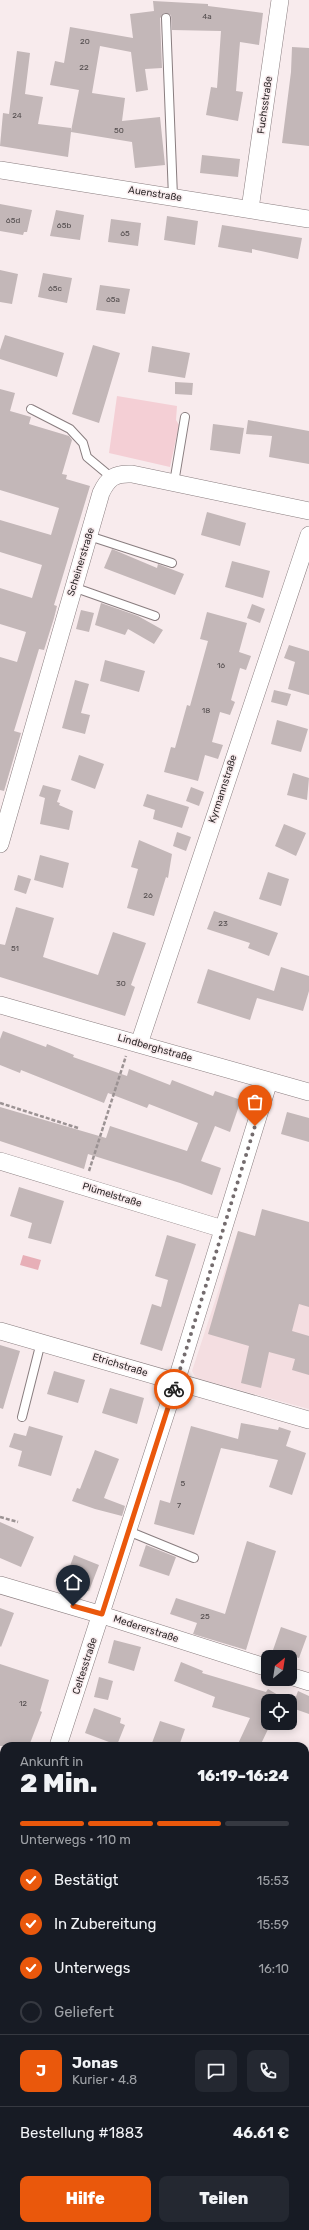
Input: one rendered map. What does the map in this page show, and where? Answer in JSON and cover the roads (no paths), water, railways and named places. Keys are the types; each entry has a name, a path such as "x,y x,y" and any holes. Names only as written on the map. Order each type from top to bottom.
{"street":[{"name":"Fuchsstraße","path":"250,210 280,0"},
{"name":"Auenstraße","path":"0,170 309,219"},
{"path":"111,477 120,473 132,474 309,511"},
{"name":"Scheinerstraße","path":"0,844 101,493 105,484 111,477"},
{"name":"Kyrmannstraße","path":"135,1043 309,535"},
{"name":"Lindberghstraße","path":"0,1005 309,1092"},
{"name":"Celtesstraße","path":"59,1742 176,1382 269,1081"},
{"name":"Plümelstraße","path":"0,1162 223,1229"},
{"name":"Etrichstraße","path":"0,1331 309,1420"},
{"name":"Medererstraße","path":"0,1585 102,1614 261,1666"},
{"path":"297,1678 309,1682"}],"lane":[{"path":"166,18 173,197"},
{"path":"31,409 70,429 83,443 87,457 111,477"},
{"path":"174,483 185,417"},
{"path":"89,536 172,563"},
{"path":"73,587 155,616"},
{"path":"22,1417 41,1342"},
{"path":"128,1531 194,1558"}]}
